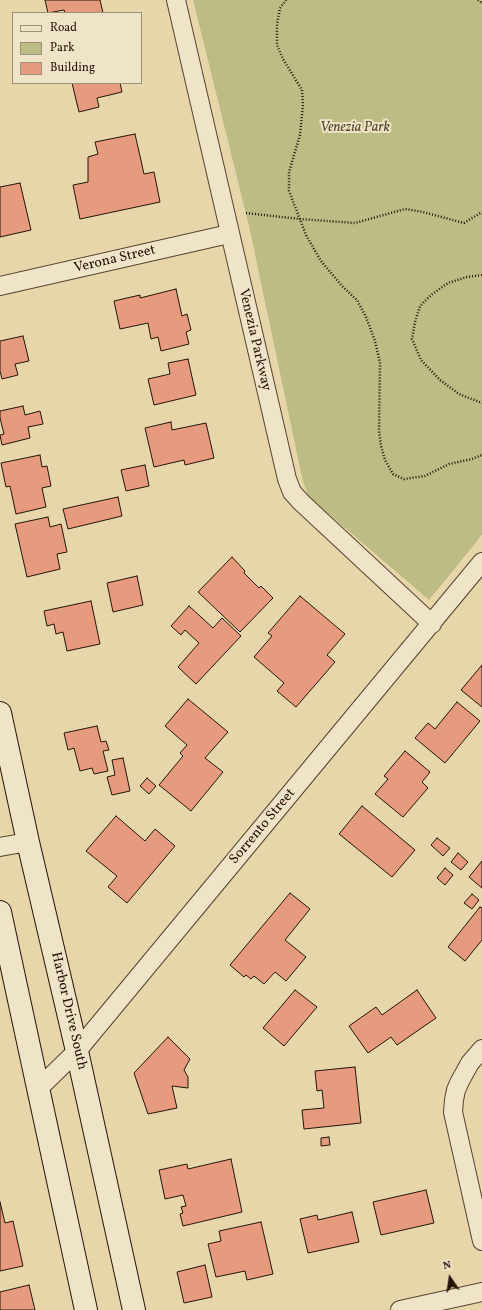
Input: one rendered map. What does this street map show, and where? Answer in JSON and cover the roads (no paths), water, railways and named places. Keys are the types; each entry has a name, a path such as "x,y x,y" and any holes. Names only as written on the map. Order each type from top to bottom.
{"street":[{"name":"Venezia Parkway","path":"176,0 229,234 287,479 292,492 432,624"},
{"name":"Verona Street","path":"0,286 229,234"},
{"name":"Sorrento Street","path":"39,1088 77,1051 482,562"},
{"name":"Harbor Drive South","path":"0,713 134,1310"},
{"path":"0,847 28,842"},
{"path":"0,912 86,1310"},
{"path":"482,1050 470,1063 460,1081 456,1090 453,1112 482,1241"},
{"path":"400,1310 482,1292"}],"park label":[{"name":"Venezia Park","path":"355,128"}]}
